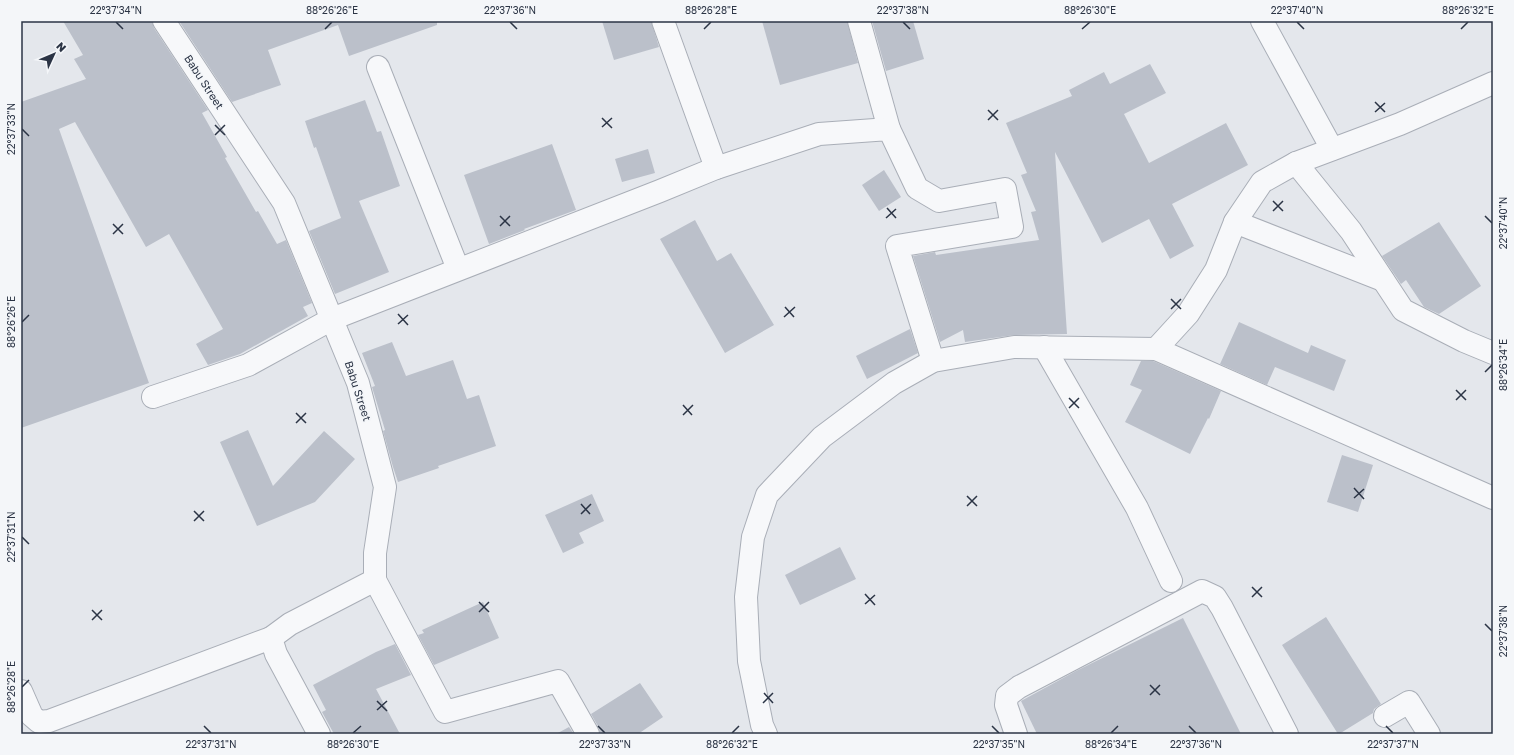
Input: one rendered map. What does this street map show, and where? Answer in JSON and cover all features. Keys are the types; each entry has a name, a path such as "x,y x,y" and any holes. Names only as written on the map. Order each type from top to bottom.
{"street":[{"name":"Babu Street","path":"164,21 284,203 358,383 385,487 375,553 375,580"},
{"path":"663,21 716,168"},
{"path":"859,21 889,129 917,188 939,201 1005,189 1012,227 897,246 933,361"},
{"path":"1262,21 1332,149"},
{"path":"378,67 458,269"},
{"path":"1156,349 1188,314 1216,270 1235,222 1262,182 1296,163 1400,124 1493,83"},
{"path":"153,397 248,365 332,319 716,168 819,134 889,129"},
{"path":"1296,163 1351,231 1403,310 1464,341 1493,353"},
{"path":"1235,222 1383,280"},
{"path":"759,731 749,661 746,597 753,537 767,494 822,437 894,383 933,361 1014,347 1156,349 1493,498"},
{"path":"1044,348 1137,508 1171,581"},
{"path":"21,691 32,716 39,722 49,721 271,638 290,624 375,580 445,712 558,680 588,734"},
{"path":"1016,734 1006,705 1007,696 1019,687 1202,591 1215,597 1222,608 1287,734"},
{"path":"271,638 276,654 319,734"},
{"path":"1385,716 1409,702 1429,734"}],"building":[{"path":"63,21 152,21 154,28 208,110 202,113 227,157 225,158 256,212 258,211 277,244 286,240 312,303 303,307 308,316 240,354 208,365 196,344 223,329 169,234 146,247 75,122 59,129 149,383 21,428 21,102 86,79 74,59 83,55"},
{"path":"179,21 437,21 437,25 349,56 338,25 268,50 281,85 232,102"},
{"path":"602,21 651,21 659,47 614,60"},
{"path":"762,21 847,21 858,63 780,85"},
{"path":"872,21 913,21 924,59 886,71"},
{"path":"1150,64 1166,93 1124,114 1149,163 1226,123 1248,165 1172,204 1194,246 1170,259 1149,219 1102,243 1055,152 1067,334 1014,335 965,342 963,330 940,342 913,256 935,252 936,255 1039,240 1031,212 1036,211 1021,175 1027,173 1006,123 1072,96 1069,90 1104,72 1110,84"},
{"path":"365,100 377,132 381,131 400,186 359,201 389,272 335,294 309,231 341,218 316,147 314,148 305,121"},
{"path":"552,144 576,210 524,229 525,230 489,244 464,175"},
{"path":"648,149 655,173 622,182 615,159"},
{"path":"884,170 901,197 879,211 862,185"},
{"path":"695,220 717,261 731,253 774,325 725,353 660,239"},
{"path":"1439,222 1481,286 1439,314 1424,307 1406,280 1401,284 1382,256"},
{"path":"1239,322 1308,353 1311,345 1346,360 1334,391 1275,367 1267,385 1220,364"},
{"path":"910,329 918,353 867,379 856,356"},
{"path":"392,342 406,376 453,360 467,399 479,395 496,446 438,466 439,468 398,482 372,387 375,386 362,353"},
{"path":"1141,361 1153,361 1221,391 1209,419 1208,418 1190,454 1125,422 1142,390 1130,385"},
{"path":"248,430 273,486 324,431 355,459 315,502 257,526 220,442"},
{"path":"1342,455 1373,465 1358,512 1327,502"},
{"path":"592,494 604,521 579,533 584,543 563,553 545,515"},
{"path":"840,547 856,579 800,605 785,575"},
{"path":"483,602 499,638 434,665 418,635 424,633 422,630"},
{"path":"1326,617 1381,704 1374,709 1373,713 1339,734 1282,645"},
{"path":"1183,618 1241,734 1037,734 1021,701 1076,671"},
{"path":"395,644 411,675 376,689 400,734 334,734 322,712 326,710 313,685 376,652"},
{"path":"640,683 663,717 638,734 600,734 599,728 591,714"},
{"path":"569,727 574,734 556,734"}]}
